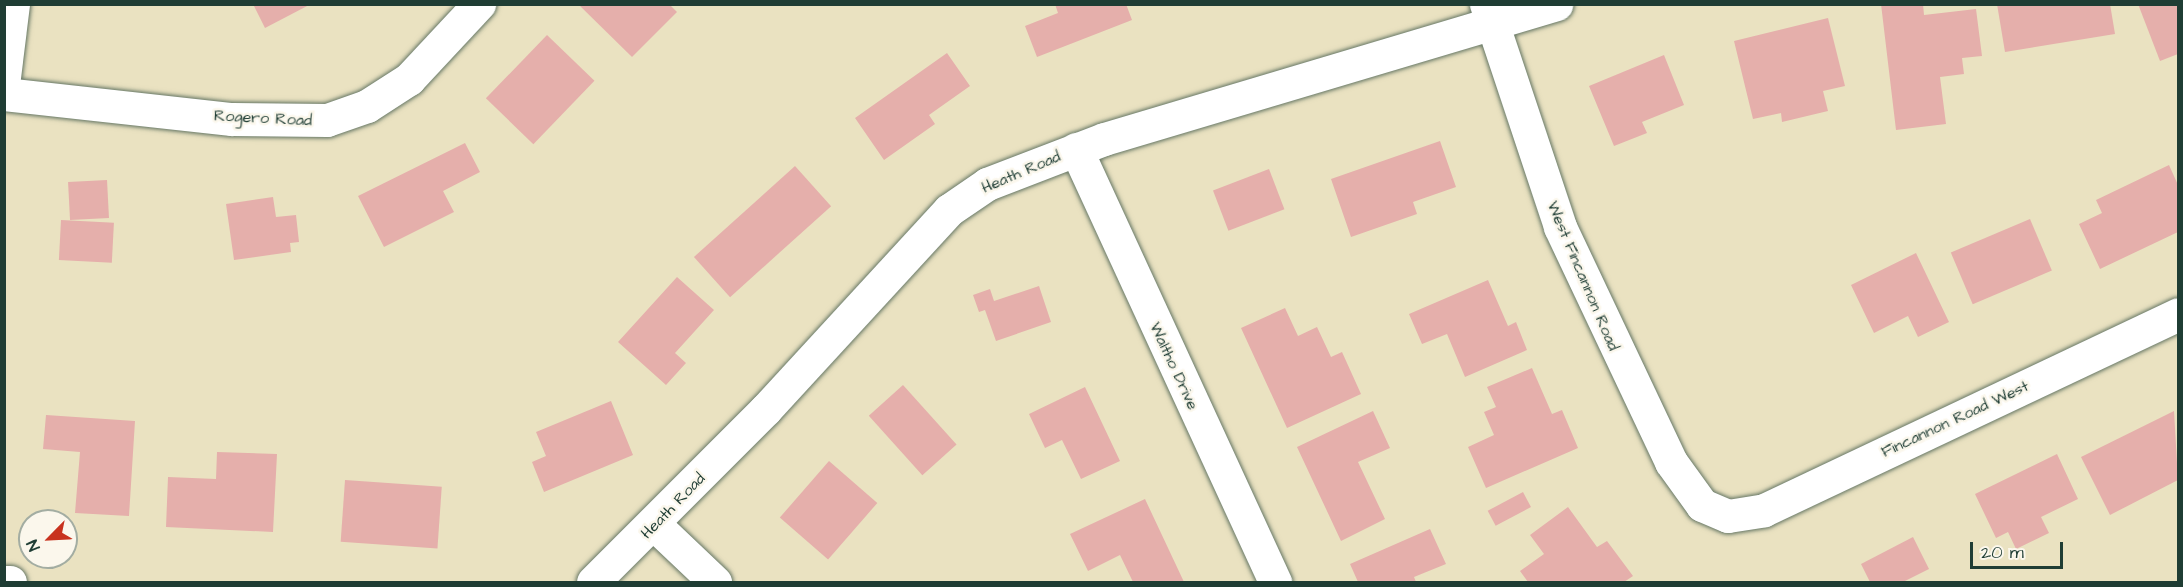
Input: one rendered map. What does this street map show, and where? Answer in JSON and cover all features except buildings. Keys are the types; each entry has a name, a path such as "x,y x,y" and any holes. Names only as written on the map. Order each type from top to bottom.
{"street":[{"path":"4,77 13,4"},
{"name":"Rogero Road","path":"4,94 243,119 327,120 367,106 409,79 479,4"},
{"name":"Heath Road","path":"593,582 655,525 949,210 987,184 1076,149 1489,13 1556,4"},
{"name":"West Fincannon Road","path":"1489,13 1560,227 1613,347 1681,482 1702,505 1728,516"},
{"name":"Waltho Drive","path":"1076,149 1275,582"},
{"name":"Fincannon Road West","path":"1728,516 1764,510 2178,314"},
{"path":"655,525 715,582"},
{"path":"4,582 10,582"}]}
